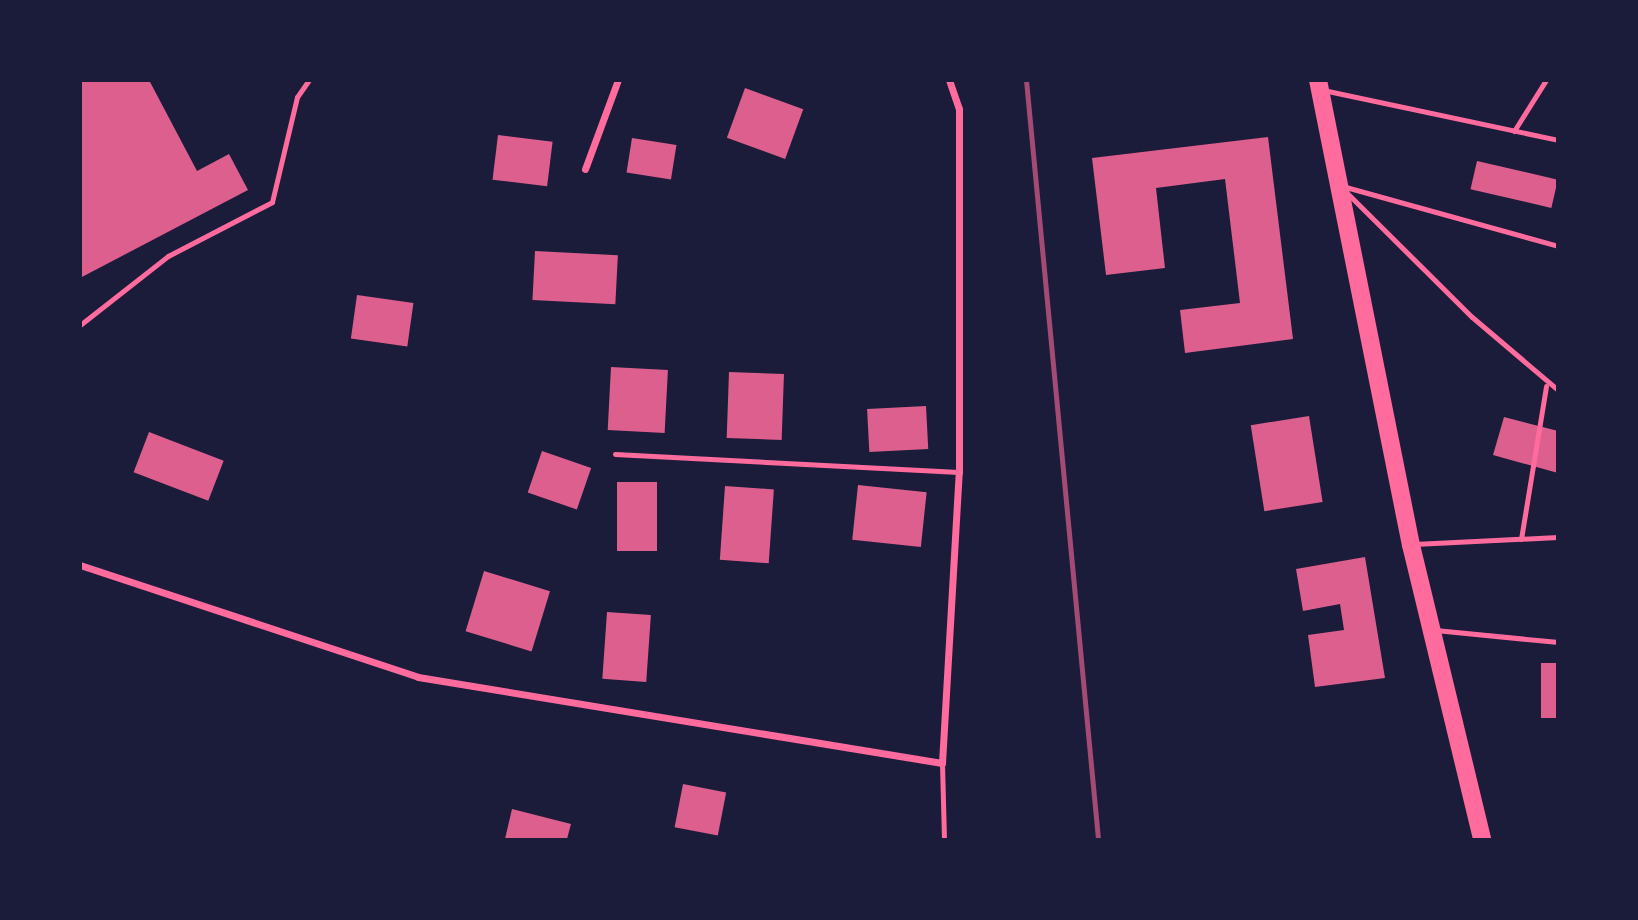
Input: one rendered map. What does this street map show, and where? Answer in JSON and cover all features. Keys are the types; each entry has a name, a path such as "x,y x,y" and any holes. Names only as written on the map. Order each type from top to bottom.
{"main road":[{"path":"1319,85 1411,545 1482,839"}],"street":[{"path":"584,169 618,80"},
{"path":"80,565 418,677 942,763 959,472 959,109 949,80"}],"lane":[{"path":"80,325 168,256 272,202 297,97 309,80"},
{"path":"1514,131 1546,80"},
{"path":"1319,85 1558,140"},
{"path":"1339,185 1558,246"},
{"path":"1339,185 1546,386 1558,390"},
{"path":"1521,539 1546,386"},
{"path":"615,454 959,472"},
{"path":"1411,545 1558,537"},
{"path":"1432,629 1558,642"},
{"path":"942,763 944,839"}],"building":[{"path":"80,80 149,80 197,171 229,154 248,190 80,278"},
{"path":"745,88 803,109 785,159 727,138"},
{"path":"498,135 553,142 547,186 493,180"},
{"path":"1268,137 1293,339 1185,353 1180,310 1240,303 1225,179 1156,188 1165,268 1106,275 1092,158"},
{"path":"632,138 676,145 671,180 627,173"},
{"path":"1477,161 1558,180 1551,208 1470,189"},
{"path":"535,251 618,255 615,304 532,300"},
{"path":"357,295 413,303 407,347 351,339"},
{"path":"611,367 668,370 665,433 608,430"},
{"path":"729,372 784,374 782,440 727,438"},
{"path":"926,406 928,449 869,452 867,409"},
{"path":"1309,416 1323,502 1264,511 1251,425"},
{"path":"1504,417 1558,431 1558,473 1493,455"},
{"path":"149,432 224,461 208,501 134,472"},
{"path":"542,451 591,468 577,510 528,493"},
{"path":"617,482 657,482 657,551 617,551"},
{"path":"858,485 927,492 921,547 852,540"},
{"path":"725,486 774,489 769,563 720,560"},
{"path":"1365,557 1385,678 1315,687 1308,635 1344,630 1340,604 1303,611 1296,569"},
{"path":"484,571 550,591 532,651 466,631"},
{"path":"607,612 651,615 646,682 602,679"},
{"path":"1541,663 1558,663 1558,718 1541,718"},
{"path":"683,784 726,792 718,836 675,827"},
{"path":"512,809 571,824 567,839 505,839"}],"railway":[{"path":"1026,80 1098,839"}]}
